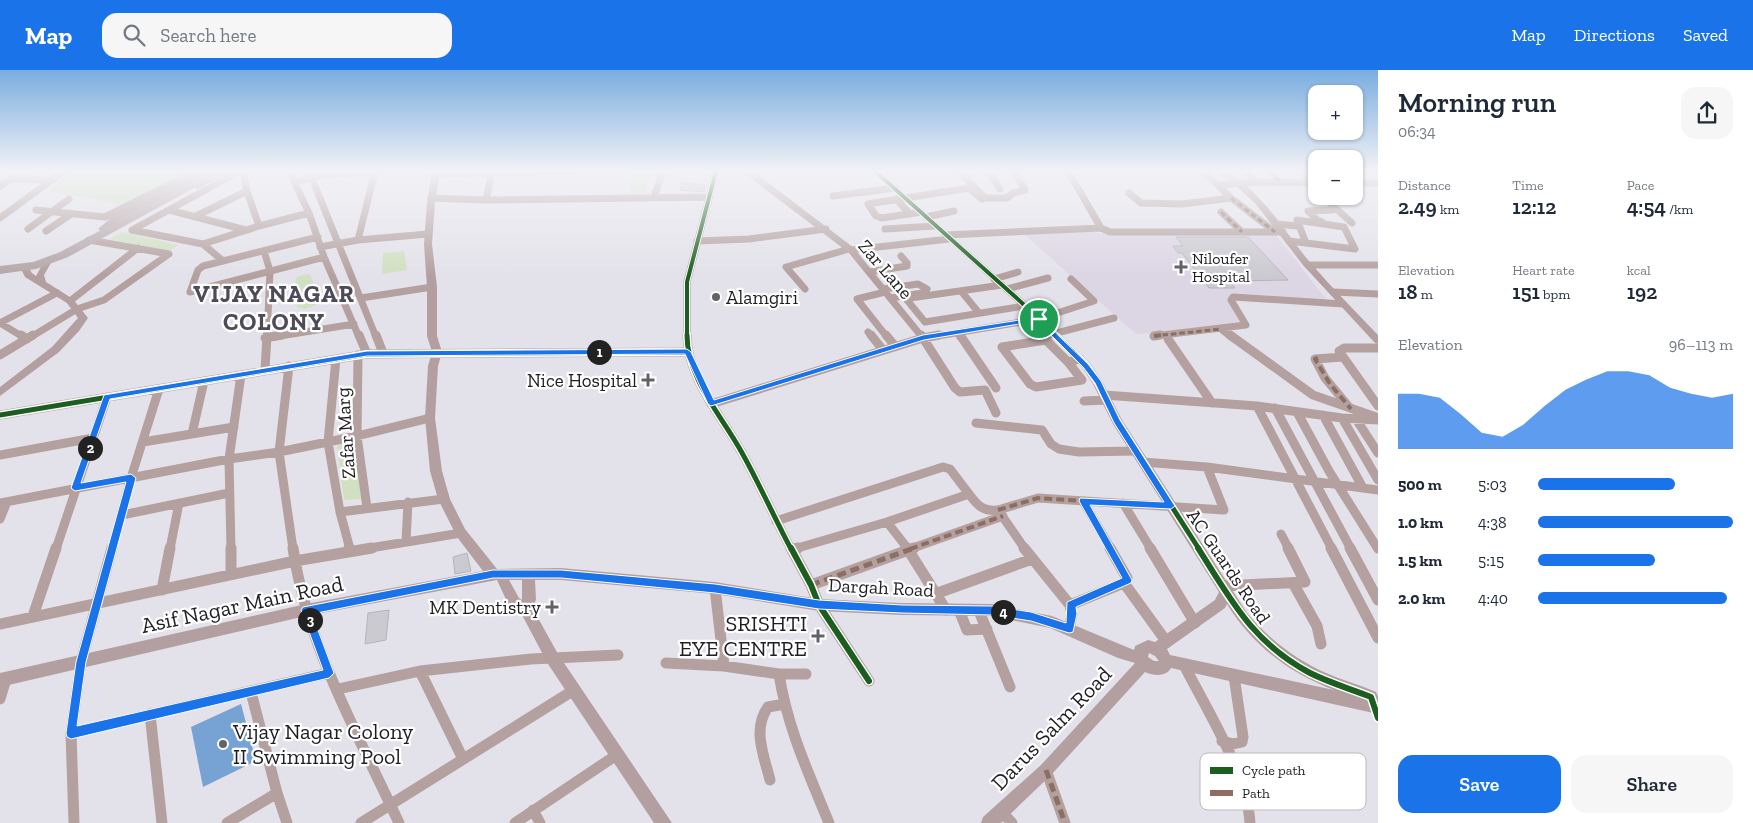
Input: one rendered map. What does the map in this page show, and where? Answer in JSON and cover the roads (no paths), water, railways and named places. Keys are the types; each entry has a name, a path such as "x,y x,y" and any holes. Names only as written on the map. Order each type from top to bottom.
{"highway":[{"path":"121,221 148,206"},
{"path":"0,263 17,263 43,258 150,206"},
{"path":"0,270 25,268 47,263 105,229"}],"main road":[{"path":"105,229 115,219 141,206"},
{"path":"105,229 127,222 158,206"},
{"path":"431,206 428,234 432,287 432,336 437,352 433,366 430,418 436,471 444,499 461,533 497,574 514,602 526,608 554,659 664,823"},
{"name":"AC Guards Road","path":"911,206 1039,319 1080,360 1098,382 1117,421 1224,589 1257,636 1282,657 1373,705"},
{"path":"1262,206 1308,266 1378,341"},
{"path":"42,283 40,275 47,263"},
{"path":"0,392 63,343 83,318 74,305 28,275 25,268"},
{"name":"Dargah Road","path":"497,574 561,574 715,588 819,605 1013,613 1069,629 1142,660"},
{"name":"Asif Nagar Main Road","path":"3,680 306,610 497,574"},
{"path":"526,608 529,599 528,574"},
{"path":"1162,650 1220,604 1224,589"},
{"path":"1162,650 1165,666 1159,669 1151,668 1142,660 1141,648 1148,646 1162,650 1184,665 1373,705"},
{"name":"Darus Salm Road","path":"989,823 1046,770 1142,660"}],"street":[{"path":"0,218 17,206"},
{"path":"28,229 60,206"},
{"path":"36,210 105,217 127,206"},
{"path":"176,206 132,230 203,244 259,226 309,213"},
{"path":"196,216 217,206"},
{"path":"253,206 259,226"},
{"path":"306,206 320,247 367,354"},
{"path":"322,206 340,243 383,354"},
{"path":"358,240 367,206"},
{"path":"707,206 687,282 687,352 711,404 741,451 776,522 811,584 819,605 869,681"},
{"name":"Zar Lane","path":"795,206 850,250 923,338 955,388 960,392 985,390"},
{"path":"869,206 878,217 954,211"},
{"path":"1088,206 1101,228"},
{"path":"1243,206 1278,229"},
{"path":"1332,206 1351,223 1321,221 1308,212 1332,210"},
{"path":"169,210 247,230"},
{"path":"1221,212 1242,232"},
{"path":"46,231 71,214"},
{"path":"1289,241 1306,244 1355,249 1344,227 1296,221 1306,244"},
{"path":"885,229 935,226"},
{"path":"804,289 786,267 850,250 947,237 1004,231 1101,228 1110,232 1242,232 1298,226"},
{"path":"697,241 749,239 826,229"},
{"path":"320,247 358,240 428,234"},
{"path":"318,237 201,268 190,292 324,256"},
{"path":"74,305 104,300 169,254 88,240"},
{"path":"203,244 223,261"},
{"path":"0,355 27,339 74,305 138,248"},
{"path":"264,251 270,271 265,338 265,370"},
{"path":"868,272 907,266 902,256"},
{"path":"1308,266 1378,265"},
{"path":"1001,284 1018,272"},
{"path":"1024,306 925,322 907,300 910,298 1048,278"},
{"path":"711,404 923,338 1039,319 1094,301 1071,280"},
{"path":"891,298 923,293 927,292 927,289 918,284 884,290 856,299 895,346"},
{"path":"361,298 432,287"},
{"path":"961,291 979,313"},
{"path":"1333,292 1378,294"},
{"path":"27,339 0,322 57,293"},
{"path":"1154,336 1246,325 1231,300 1233,296 1293,302 1343,304"},
{"path":"1005,343 1054,334 1114,318"},
{"path":"265,338 354,324"},
{"path":"1221,329 1313,395 1377,421"},
{"path":"868,332 883,350"},
{"path":"958,333 996,388"},
{"path":"1168,339 1212,402"},
{"path":"1046,340 1068,362 1082,380 1032,386 1002,347 1046,340"},
{"path":"1378,348 1340,349 1342,357 1378,406"},
{"path":"0,415 367,354 437,352 687,352"},
{"name":"Zafar Marg","path":"358,355 357,436 367,508"},
{"path":"1342,357 1329,356 1315,359 1325,378 1351,409"},
{"path":"336,359 328,442 340,512 350,551"},
{"path":"1068,362 1080,360"},
{"path":"288,366 279,452 295,561 306,610 329,673 399,823"},
{"path":"232,574 229,459 241,374"},
{"path":"192,434 204,381"},
{"path":"74,823 71,733 81,662 131,478 159,389"},
{"path":"985,390 996,413"},
{"path":"33,616 107,397"},
{"path":"1084,401 1105,397 1212,402 1377,421"},
{"path":"1256,406 1296,478 1378,638"},
{"path":"1275,408 1378,602 1360,602"},
{"path":"1297,412 1337,484 1378,549"},
{"path":"1323,415 1363,488"},
{"path":"0,518 3,502 229,459 279,452 357,436 430,418"},
{"path":"1342,418 1378,480"},
{"path":"1356,419 1378,453"},
{"path":"976,424 1042,430 1052,446 1058,449 1071,451 1136,451"},
{"path":"143,442 234,426"},
{"path":"0,455 93,438"},
{"path":"1143,462 1207,467 1378,490"},
{"path":"776,522 943,467 950,469 981,509 988,512 1001,513"},
{"path":"811,584 908,549 1038,498 1224,510 1207,467"},
{"path":"122,515 229,493"},
{"path":"792,550 887,522 969,494"},
{"path":"340,512 444,499"},
{"path":"1070,605 1124,583 1127,580 1083,501"},
{"path":"406,541 408,502"},
{"path":"162,590 179,503"},
{"path":"1123,503 1195,623"},
{"path":"1001,513 1032,559 1070,605 1072,614 1069,629"},
{"path":"887,522 908,549 935,594 953,610 967,630 987,629"},
{"path":"0,624 295,561 461,533"},
{"path":"1224,589 1305,582 1281,534"},
{"path":"935,594 1032,559"},
{"path":"1124,583 1162,650"},
{"path":"1293,583 1317,626 1320,644"},
{"path":"715,588 724,666"},
{"path":"979,611 1010,687"},
{"path":"338,689 420,671 531,659 618,655"},
{"path":"666,663 724,666 779,674 806,674"},
{"path":"1184,665 1227,753"},
{"path":"420,671 463,759"},
{"path":"71,733 329,673"},
{"path":"779,674 785,704 802,758 829,823"},
{"path":"1222,741 1238,744 1242,742 1243,737 1234,676"},
{"path":"0,699 3,680"},
{"path":"361,823 574,690"},
{"path":"251,692 277,793 287,823"},
{"path":"770,780 762,746 759,719 768,707 785,704"},
{"path":"150,714 162,823"},
{"path":"516,823 618,754"},
{"path":"1046,770 1065,823"},
{"path":"227,823 277,793"},
{"path":"533,810 540,823"},
{"path":"1249,810 1251,818 1250,823"},
{"path":"1001,811 1012,823"}],"water":[{"name":"Vijay Nagar Colony II Swimming Pool","path":"241,704 256,761 203,787 191,727"}],"place":[{"name":"Niloufer Hospital","path":"1181,267"},
{"name":"Alamgiri","path":"716,297"},
{"name":"Nice Hospital","path":"648,380"},
{"name":"MK Dentistry","path":"552,607"},
{"name":"SRISHTI EYE CENTRE","path":"818,636"},
{"name":"Vijay Nagar Colony II Swimming Pool","path":"223,744"}],"district":[{"name":"VIJAY NAGAR COLONY","path":"274,308"}]}
